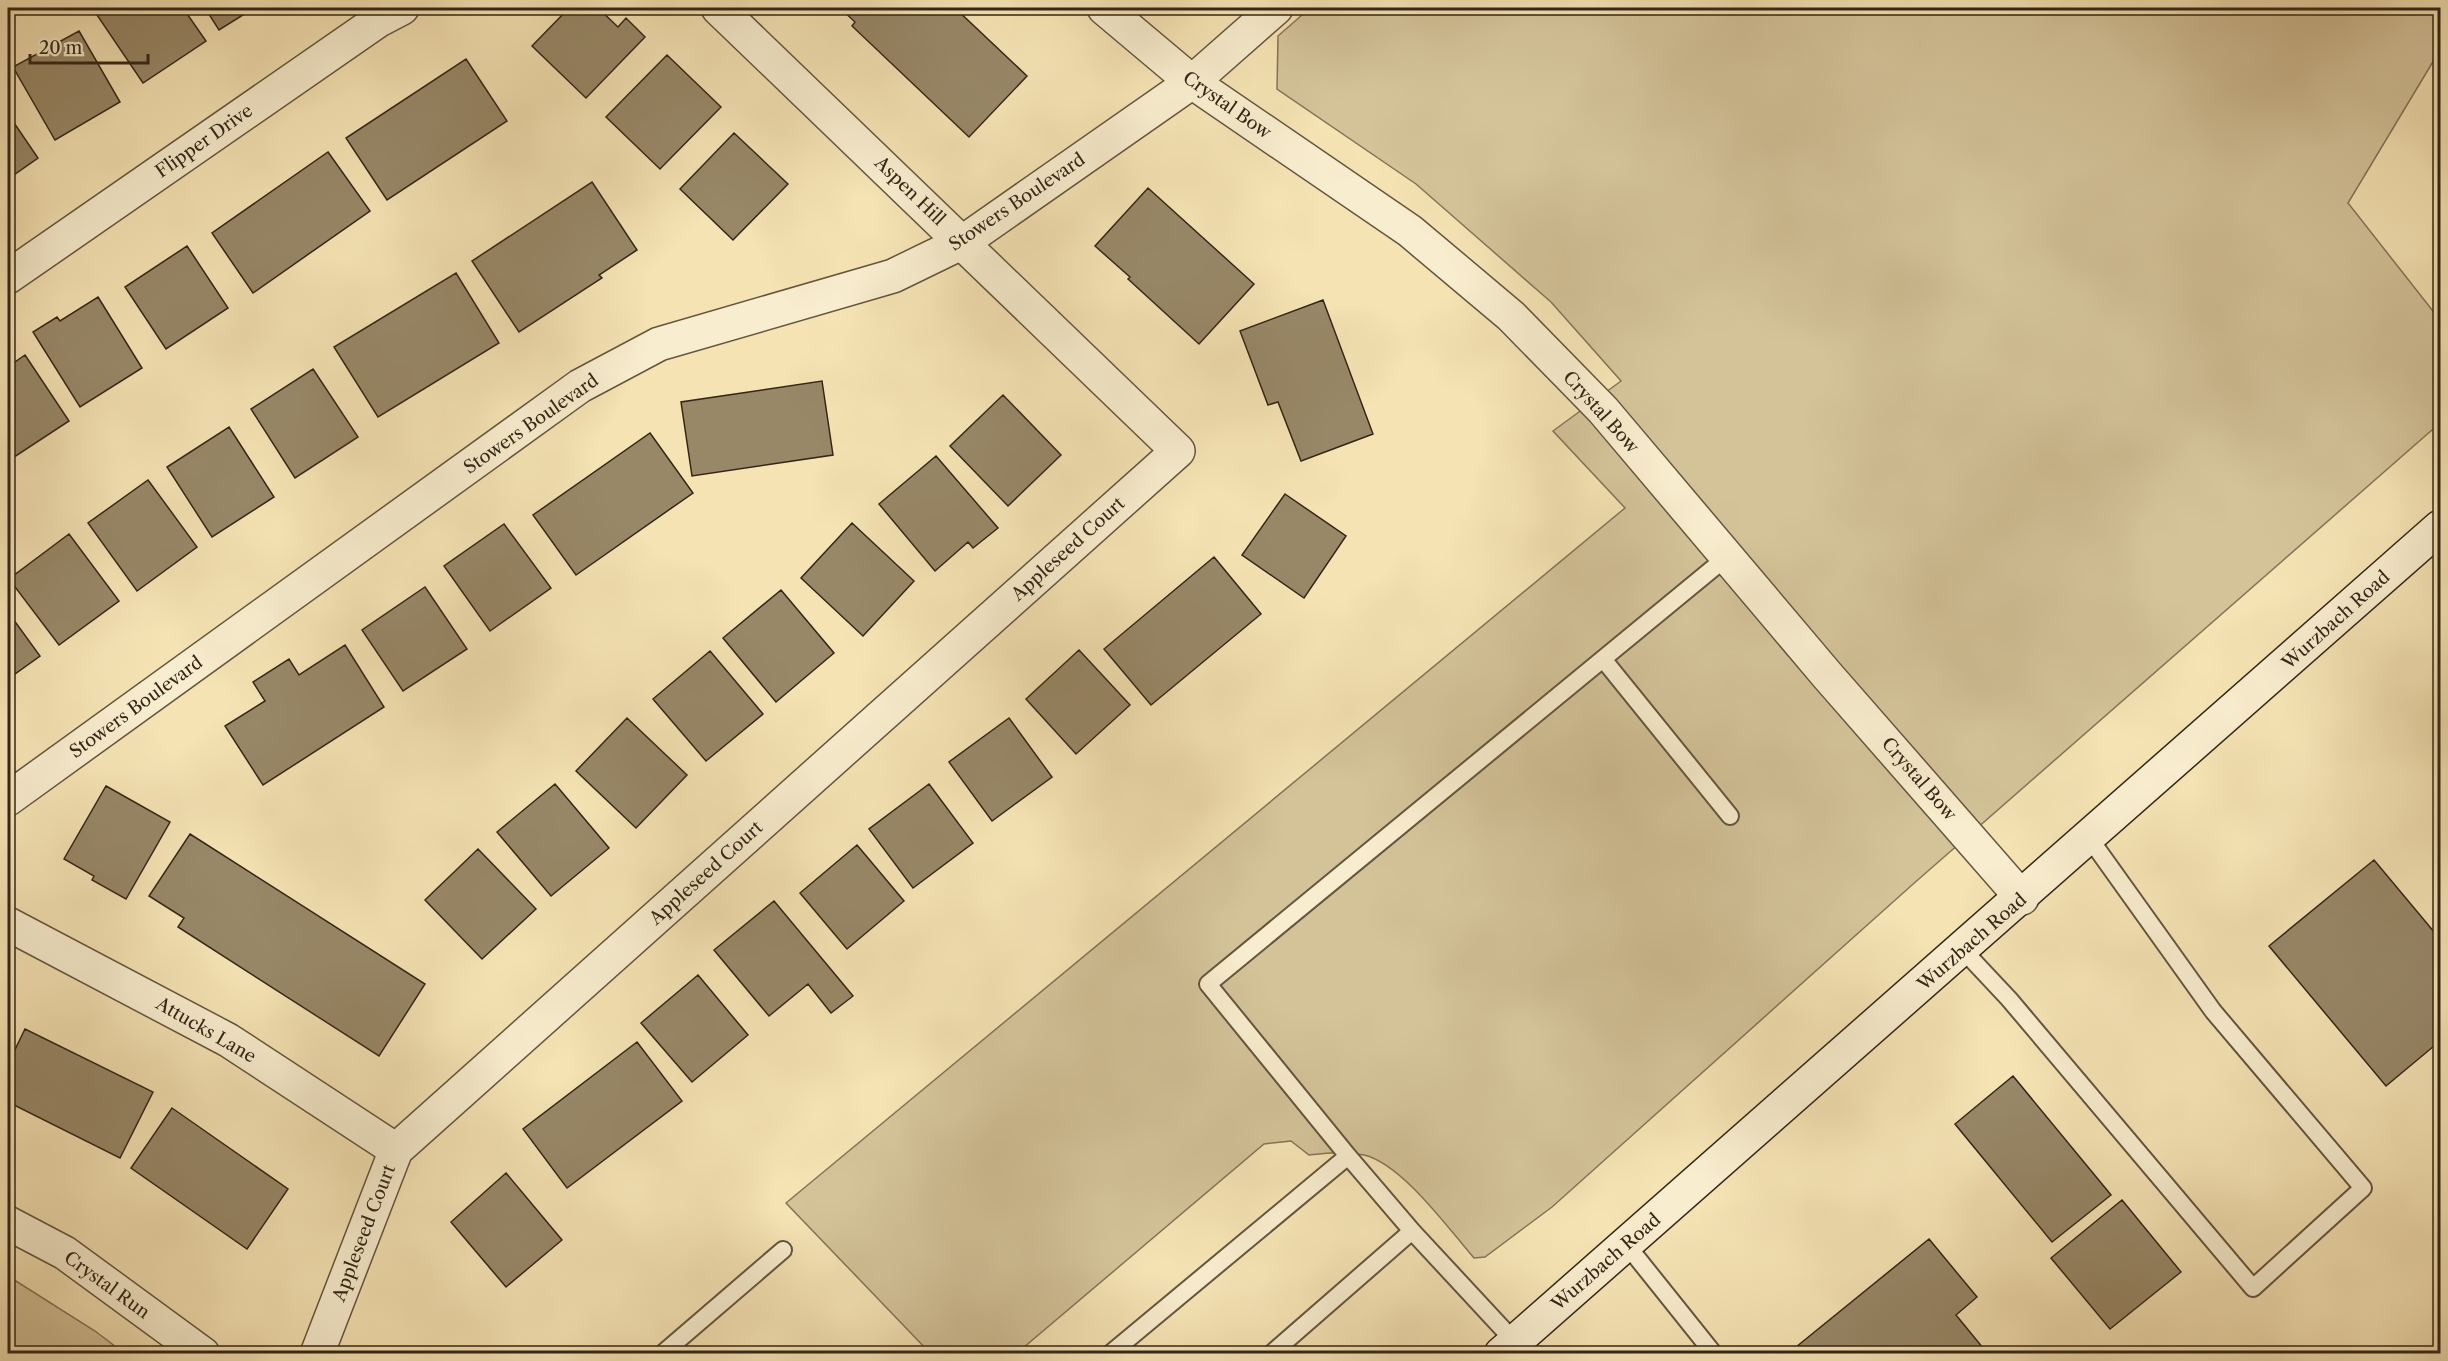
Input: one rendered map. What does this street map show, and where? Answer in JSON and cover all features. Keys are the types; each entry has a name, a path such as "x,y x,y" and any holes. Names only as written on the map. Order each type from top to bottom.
{"street":[{"name":"Flipper Drive","path":"8,277 369,27 402,8"},
{"name":"Aspen Hill","path":"718,8 1178,451"},
{"name":"Crystal Bow","path":"1104,8 1192,82 1410,231 1511,316 1603,410 1827,675 2022,898"},
{"name":"Stowers Boulevard","path":"8,800 580,386 659,344 893,276 963,242 1192,82 1276,8"},
{"name":"Appleseed Court","path":"317,1353 396,1150 1178,451"},
{"name":"Wurzbach Road","path":"1508,1348 1963,950 2440,527"},
{"name":"Attucks Lane","path":"8,924 228,1040 396,1150"},
{"name":"Crystal Run","path":"8,1223 65,1253 203,1353"}],"lane":[{"path":"1508,1348 1208,984 1728,556"},
{"path":"1603,659 1730,816"},
{"path":"1963,950 2009,999 2253,1288 2363,1188 2213,1011 2090,838"},
{"path":"1110,1353 1348,1155"},
{"path":"1271,1353 1412,1231"},
{"path":"1626,1244 1714,1353"},
{"path":"662,1353 783,1250"}],"shaded area":[{"path":"1310,8 2440,8 2440,50 2348,203 2440,320 2440,423 1912,885 1552,1207 1485,1257 1474,1258 1409,1184 1379,1161 1350,1153 1309,1155 1291,1141 1264,1144 1017,1353 930,1353 786,1203 1625,508 1553,431 1621,381 1551,302 1416,184 1277,89 1278,36"},
{"path":"8,1276 95,1331 124,1353 8,1353"}],"building":[{"path":"108,8 183,8 206,41 143,83 97,15"},
{"path":"205,8 254,8 219,30"},
{"path":"569,8 598,8 618,27 626,18 645,37 586,98 532,46"},
{"path":"840,8 955,8 1027,76 969,137 852,26 855,22"},
{"path":"79,31 120,102 55,140 13,67"},
{"path":"667,55 721,107 660,169 606,117"},
{"path":"466,59 507,121 387,200 346,138"},
{"path":"8,114 38,158 8,179"},
{"path":"734,133 788,184 733,240 680,189"},
{"path":"328,152 370,211 253,293 212,233"},
{"path":"592,182 637,250 599,275 602,278 519,332 472,261"},
{"path":"1148,188 1254,284 1199,344 1095,246"},
{"path":"187,246 228,308 166,349 125,287"},
{"path":"456,273 499,343 378,417 334,347"},
{"path":"98,297 142,368 80,407 33,332 57,317 60,321"},
{"path":"1323,300 1373,434 1301,461 1278,402 1268,405 1240,331"},
{"path":"25,355 69,421 8,461 8,367"},
{"path":"313,369 358,437 295,478 251,409"},
{"path":"822,381 833,455 692,476 681,402"},
{"path":"1003,395 1061,455 1008,506 950,446"},
{"path":"229,427 274,497 212,537 167,467"},
{"path":"650,433 693,493 576,575 533,515"},
{"path":"936,456 998,528 973,548 968,542 935,571 879,504"},
{"path":"148,480 197,547 137,591 88,523"},
{"path":"1285,494 1346,536 1304,598 1242,555"},
{"path":"852,523 914,581 863,636 801,578"},
{"path":"504,524 551,588 490,631 444,566"},
{"path":"69,534 119,601 59,645 9,579"},
{"path":"1214,557 1261,614 1151,705 1104,649"},
{"path":"425,587 467,649 403,691 362,630"},
{"path":"781,590 834,653 776,702 723,638"},
{"path":"8,612 40,656 8,679"},
{"path":"345,645 384,707 263,785 225,726 265,701 253,682 289,659 299,675"},
{"path":"1079,650 1130,705 1076,754 1026,699"},
{"path":"710,651 763,714 706,761 653,699"},
{"path":"627,718 687,775 636,828 576,771"},
{"path":"1009,718 1052,777 992,821 949,762"},
{"path":"555,784 609,848 551,896 497,832"},
{"path":"929,784 973,843 913,888 869,829"},
{"path":"106,786 170,822 126,899 92,880 94,876 64,859"},
{"path":"190,834 425,984 379,1056 178,927 184,918 149,896"},
{"path":"857,845 904,901 847,949 800,893"},
{"path":"478,849 536,909 482,959 425,900"},
{"path":"2374,860 2440,939 2440,1041 2386,1086 2269,946"},
{"path":"774,901 853,996 831,1013 808,984 769,1016 714,950"},
{"path":"698,975 748,1035 692,1082 641,1023"},
{"path":"25,1029 153,1092 120,1158 8,1102 8,1064"},
{"path":"637,1042 682,1101 567,1188 523,1129"},
{"path":"2013,1076 2111,1195 2052,1242 1955,1124"},
{"path":"172,1108 288,1189 247,1249 131,1168"},
{"path":"506,1173 562,1240 506,1287 451,1222"},
{"path":"2122,1200 2181,1272 2110,1329 2051,1258"},
{"path":"1929,1239 1977,1297 1956,1315 1988,1354 1802,1354 1796,1347"}]}
